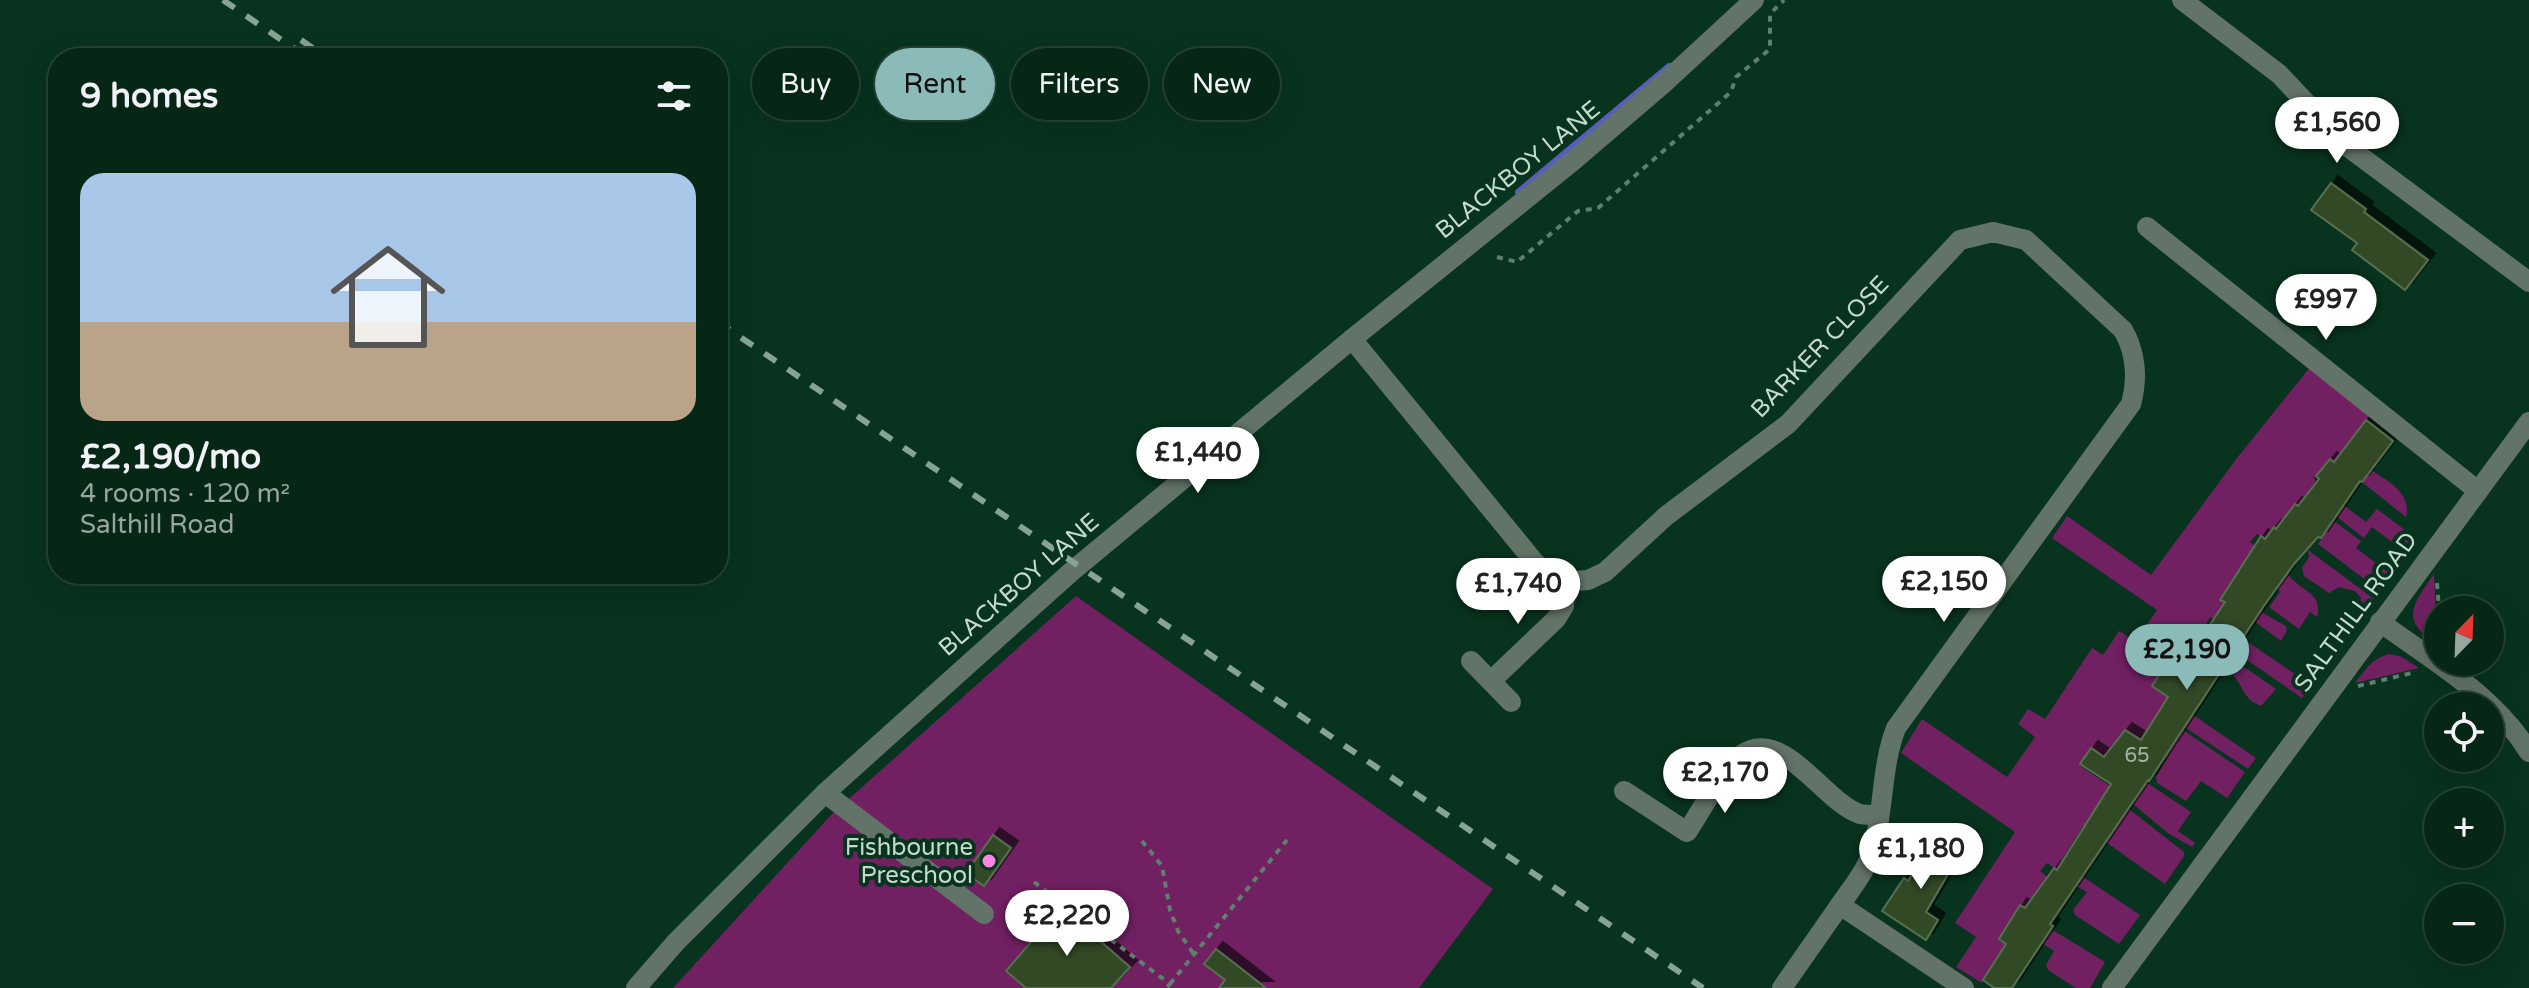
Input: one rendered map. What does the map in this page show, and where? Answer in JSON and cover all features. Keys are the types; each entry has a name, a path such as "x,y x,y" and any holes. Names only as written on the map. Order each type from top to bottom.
{"street":[{"name":"BLACKBOY LANE","path":"636,988 676,942 825,793 1071,572 1573,161 1754,0"},
{"path":"2182,0 2279,74 2348,147 2529,282"},
{"path":"2147,227 2478,491"},
{"name":"BARKER CLOSE","path":"1566,580 1588,580 1605,572 1666,516 1788,424 1960,240 1974,234 1993,232 2026,240 2123,330 2130,342 2136,385 2131,404 1896,728 1887,750 1878,815"},
{"path":"1352,339 1528,555 1547,573 1566,580 1564,606 1556,619 1491,681"},
{"name":"SALTHILL ROAD","path":"2112,988 2529,422"},
{"path":"2380,622 2488,701 2515,728 2529,752"},
{"path":"1471,661 1511,702"},
{"path":"1624,791 1687,832 1739,757 1754,749 1774,750 1791,758 1821,788 1843,804 1861,814 1878,815 1869,861 1782,988"},
{"path":"825,793 984,914"},
{"path":"1840,905 1964,988"}],"path":[{"path":"1497,257 1517,262 1578,211 1598,208 1731,92 1736,77 1770,49 1770,14 1784,0"},
{"path":"2437,580 2438,596"},
{"path":"2346,690 2424,671"},
{"path":"1034,882 1168,986 1287,840"},
{"path":"1142,841 1162,866 1170,910 1178,931 1195,956"}],"shaded area":[{"path":"2311,366 2370,415 2353,436 2339,466 2330,459 2314,478 2316,483 2287,514 2283,531 2275,525 2265,539 2257,534 2250,542 2261,550 2248,568 2242,565 2231,581 2221,600 2225,602 2213,619 2210,617 2186,661 2166,649 2160,658 2167,663 2151,686 2256,758 2248,769 2160,711 2148,730 2172,746 2183,730 2245,772 2227,798 2201,781 2186,801 2157,783 2156,777 2167,758 2125,730 2116,744 2111,746 2106,759 2091,749 2080,766 2133,801 2145,784 2149,784 2191,812 2178,831 2195,843 2192,847 2169,834 2133,804 2129,809 2184,852 2165,884 2083,826 2056,869 2047,863 2040,871 2049,878 2038,890 2028,910 2020,906 2012,948 2000,954 1982,983 1956,967 1976,937 1955,923 2015,832 1901,753 1922,719 2007,777 2035,737 2018,724 2028,709 2045,719 2092,648 2103,655 2119,631 2135,641 2157,610 2052,538 2067,516 2151,575 2237,458","holes":["2105,794 2128,809 2113,831 2091,815"]},
{"path":"2371,470 2402,494 2406,517 2362,482"},
{"path":"2342,504 2366,522 2377,509 2418,540 2407,553 2372,527 2364,538 2337,517"},
{"path":"2334,521 2361,541 2356,548 2392,575 2380,591 2318,544"},
{"path":"2308,550 2374,599 2361,616 2358,614 2361,598 2355,591 2339,587 2329,593 2304,576 2302,568 2309,557"},
{"path":"2287,573 2317,602 2317,617 2310,612 2299,629 2269,607 2280,592 2277,588"},
{"path":"2434,574 2435,596 2424,596 2424,634 2414,619 2413,611"},
{"path":"1076,596 1493,889 1419,988 673,988 832,814"},
{"path":"2264,606 2263,613 2286,626 2281,641 2254,621"},
{"path":"2242,638 2311,685 2302,698 2234,651"},
{"path":"2390,654 2402,657 2419,668 2355,683 2374,661"},
{"path":"2237,662 2276,689 2261,706 2250,700 2231,673"},
{"path":"2083,877 2140,915 2119,944 2075,915 2073,910 2087,892 2076,886"},
{"path":"2051,929 2105,962 2090,988 2076,988 2048,970 2046,965 2054,951 2042,943"}],"building":[{"path":"2331,183 2428,260 2405,290 2352,250 2357,243 2311,210"},
{"path":"2366,420 2393,441 2360,481 2321,538 2318,537 2294,564 2263,607 2149,781 2050,924 2053,926 2012,988 1994,988 1983,980 2006,944 1999,939 2020,905 2025,908 2054,868 2057,870 2111,784 2080,764 2091,748 2104,757 2125,730 2141,740 2168,697 2152,686 2173,653 2186,661 2225,602 2220,600 2261,536 2265,539 2295,504 2298,506 2319,479 2316,476 2330,459 2334,462"},
{"name":"Fishbourne Preschool","path":"993,835 1011,848 984,886 966,873"},
{"path":"1933,841 1958,857 1926,912 1938,920 1926,940 1882,911 1904,878 1908,881"},
{"path":"1061,907 1130,967 1111,988 1026,988 1006,971"},
{"path":"1216,949 1266,988 1219,988 1225,980 1204,964"}],"waterway":[{"path":"1518,192 1669,66"}],"railway":[{"path":"223,0 293,48"},
{"path":"301,40 313,48"},
{"path":"728,329 1703,988"}],"place":[{"name":"Fishbourne Preschool","path":"989,861"}]}
